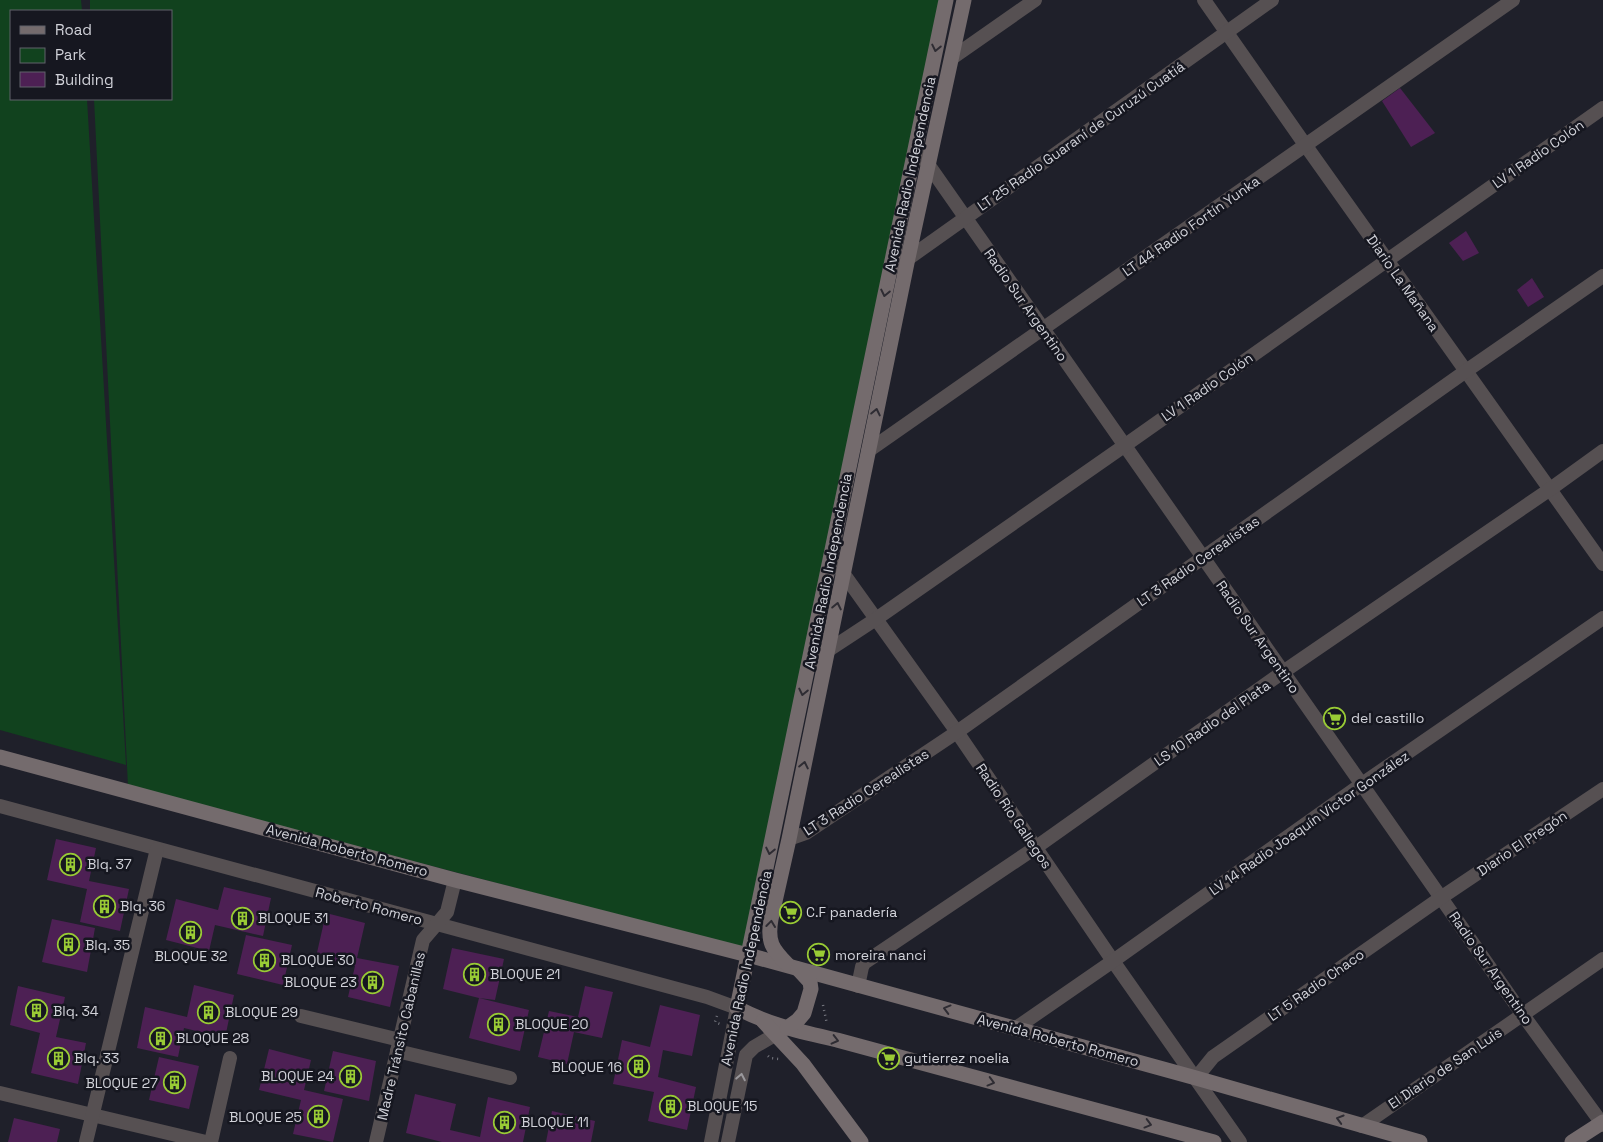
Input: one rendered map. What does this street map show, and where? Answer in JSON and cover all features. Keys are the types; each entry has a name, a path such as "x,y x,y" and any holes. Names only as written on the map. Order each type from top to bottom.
{"main road":[{"name":"Avenida Radio Independencia","path":"737,1008 946,0"},
{"name":"Avenida Radio Independencia","path":"788,1031 804,1013 811,989 810,982 772,947 770,929 908,258 964,0"},
{"name":"Avenida Roberto Romero","path":"0,757 455,880 794,967 1420,1142"},
{"name":"Avenida Roberto Romero","path":"696,941 732,959 741,972 742,982"},
{"path":"737,1008 788,1031 1214,1142"},
{"path":"788,1031 801,1055 803,1064"},
{"path":"788,1031 803,1064 858,1141"},
{"path":"1572,1142 1602,1123"}],"street":[{"path":"952,58 1035,0"},
{"name":"Diario La Mañana","path":"1204,0 1386,260 1603,564"},
{"name":"LT 25 Radio Guaraní de Curuzú Cuatiá","path":"890,272 1272,0"},
{"name":"LT 44 Radio Fortín Yunka","path":"868,452 1512,0"},
{"name":"LV 1 Radio Colón","path":"809,663 876,619 1124,446 1603,108"},
{"name":"Radio Sur Argentino","path":"916,147 1523,1015 1602,1123"},
{"name":"LT 3 Radio Cerealistas","path":"789,839 806,833 957,732 1603,276"},
{"name":"LS 10 Radio del Plata","path":"858,986 864,964 1035,848 1283,672 1603,451"},
{"name":"Radio Río Gallegos","path":"831,555 957,732 1035,848 1240,1142"},
{"name":"LV 14 Radio Joaquín Víctor González","path":"1016,1028 1362,784 1603,618"},
{"name":"Diario El Pregón","path":"1442,898 1603,789"},
{"name":"Roberto Romero","path":"0,806 707,997 737,1008"},
{"path":"86,1142 157,849"},
{"name":"Madre Tránsito Cabanillas","path":"376,1142 423,940 447,912 455,880"},
{"name":"LT 5 Radio Chaco","path":"1196,1078 1213,1057 1442,898"},
{"name":"El Diario de San Luis","path":"1362,1126 1603,959"},
{"name":"Avenida Radio Independencia","path":"711,1142 737,1008"},
{"path":"301,1016 510,1078"},
{"name":"Avenida Radio Independencia","path":"728,1142 746,1055 754,1047 788,1031"},
{"path":"211,1142 230,1058"},
{"path":"0,1092 206,1142"}],"green space":[{"path":"0,0 81,0 82,10 10,10 10,100 87,100 126,765 0,730"},
{"path":"90,0 943,0 744,948 128,786 94,100 172,100 172,10 90,10"}],"building":[{"path":"1400,88 1435,133 1411,147 1382,101"},
{"path":"1466,231 1479,253 1463,261 1449,243"},
{"path":"1532,278 1544,297 1528,307 1517,290"},
{"path":"56,839 96,848 89,881 129,889 120,931 80,922 87,889 47,880"},
{"path":"224,887 271,898 263,936 215,925 209,951 166,940 176,899 218,910"},
{"path":"326,913 365,923 357,958 399,966 390,1007 348,997 355,966 316,957"},
{"name":"Blq. 35","path":"52,919 95,928 87,972 42,962"},
{"name":"BLOQUE 30","path":"246,935 292,945 283,985 237,974"},
{"name":"BLOQUE 21","path":"452,948 504,959 495,1000 443,989"},
{"path":"194,985 234,995 225,1038 184,1028 178,1057 137,1048 145,1007 187,1017"},
{"path":"18,986 65,997 56,1037 86,1043 78,1084 31,1073 40,1033 10,1025"},
{"path":"585,986 613,992 602,1038 574,1032 567,1064 538,1057 549,1011 578,1017"},
{"name":"BLOQUE 20","path":"479,998 529,1010 520,1051 469,1038"},
{"path":"660,1005 700,1015 692,1056 663,1050 658,1077 696,1087 687,1130 648,1121 654,1092 613,1084 622,1040 650,1047"},
{"path":"269,1049 311,1060 304,1090 343,1099 333,1142 293,1134 301,1100 259,1090"},
{"name":"BLOQUE 24","path":"333,1051 376,1061 369,1101 324,1091"},
{"name":"BLOQUE 27","path":"159,1057 199,1066 189,1109 149,1100"},
{"path":"415,1094 456,1104 450,1130 480,1137 488,1097 530,1107 523,1142 442,1142 406,1133"},
{"path":"552,1111 595,1121 591,1142 546,1142"},
{"path":"14,1118 60,1129 57,1142 8,1142"}],"place":[{"name":"del castillo","path":"1335,718"},
{"name":"Blq. 37","path":"71,864"},
{"name":"Blq. 36","path":"104,906"},
{"name":"C.F panadería","path":"790,912"},
{"name":"BLOQUE 31","path":"242,918"},
{"name":"BLOQUE 32","path":"191,933"},
{"name":"Blq. 35","path":"69,945"},
{"name":"moreira nanci","path":"819,955"},
{"name":"BLOQUE 30","path":"265,960"},
{"name":"BLOQUE 21","path":"474,974"},
{"name":"BLOQUE 23","path":"373,982"},
{"name":"Blq. 34","path":"37,1011"},
{"name":"BLOQUE 29","path":"209,1012"},
{"name":"BLOQUE 20","path":"499,1024"},
{"name":"BLOQUE 28","path":"160,1038"},
{"name":"Blq. 33","path":"58,1058"},
{"name":"gutierrez noelia","path":"888,1058"},
{"name":"BLOQUE 16","path":"638,1067"},
{"name":"BLOQUE 24","path":"350,1076"},
{"name":"BLOQUE 27","path":"174,1083"},
{"name":"BLOQUE 15","path":"671,1106"},
{"name":"BLOQUE 25","path":"318,1117"},
{"name":"BLOQUE 11","path":"505,1122"}]}
